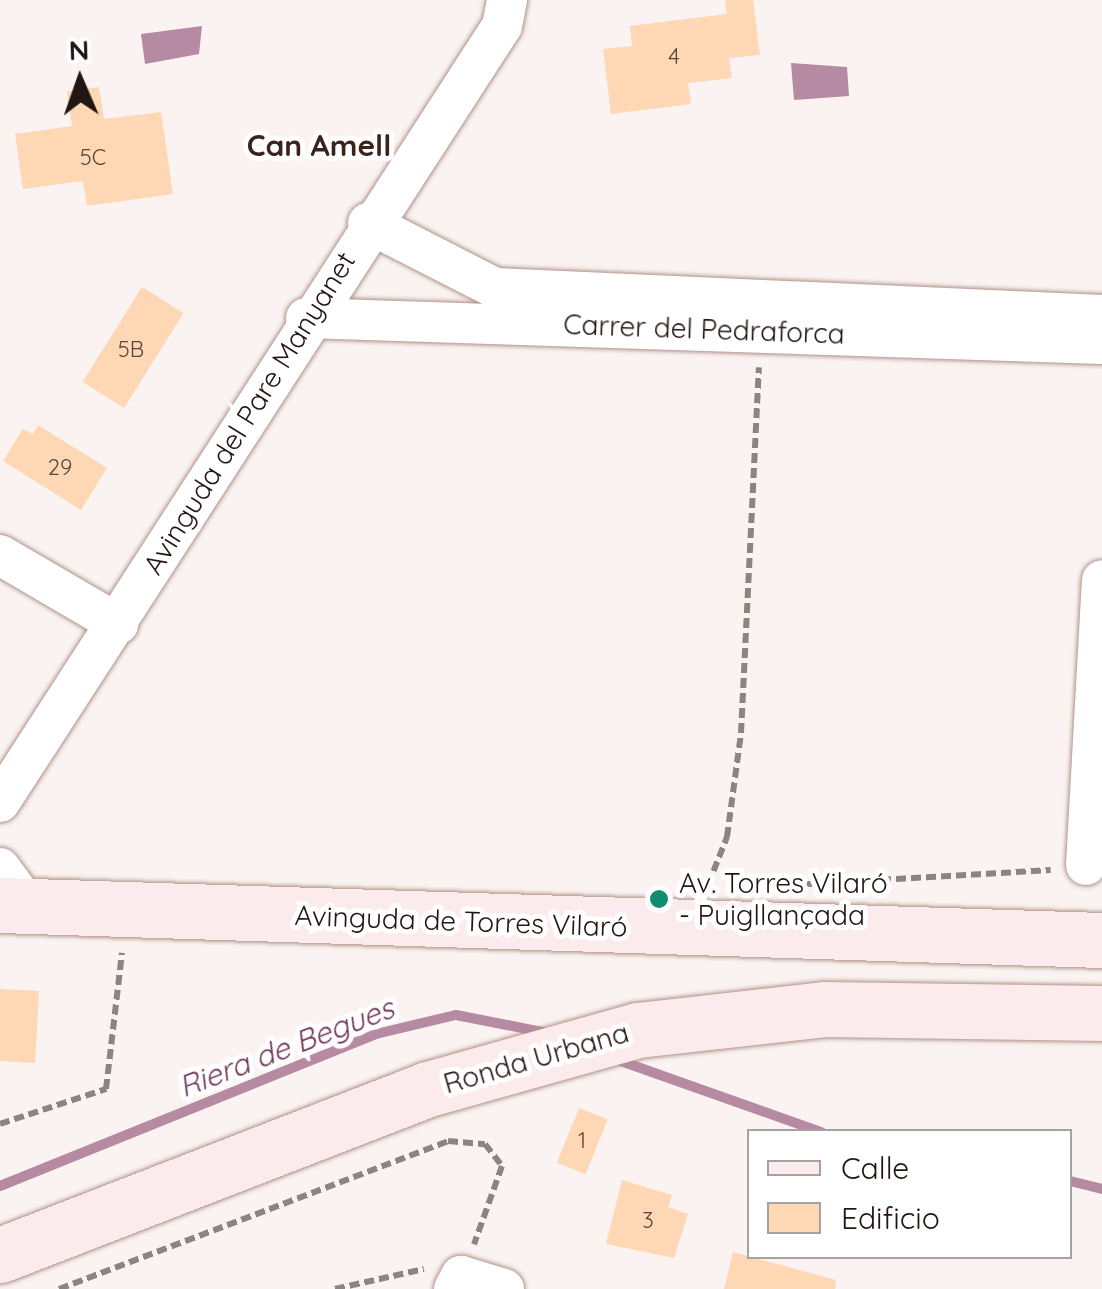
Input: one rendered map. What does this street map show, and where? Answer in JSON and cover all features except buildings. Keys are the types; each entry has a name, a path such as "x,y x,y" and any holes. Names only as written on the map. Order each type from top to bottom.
{"main road":[{"name":"Avinguda de Torres Vilaró","path":"7,895 126,910 1102,940"},
{"name":"Ronda Urbana","path":"0,1255 537,1055 638,1030 824,1009 1102,1013"}],"street":[{"name":"Avinguda del Pare Manyanet","path":"0,802 118,624 306,318 504,13 538,0"},
{"name":"Carrer del Pedraforca","path":"368,224 495,288 1102,314"},
{"name":"Carrer del Pedraforca","path":"306,318 1102,344"},
{"path":"0,554 118,624"},
{"path":"1086,865 1102,580"},
{"path":"458,1283 504,1289"}],"path":[{"path":"685,928 727,837 741,733 761,331"},
{"path":"775,893 806,877 942,882 1086,865"},
{"path":"0,1124 106,1089 126,910"},
{"path":"60,1289 448,1141 485,1144 502,1166 458,1283 424,1269 335,1289"}],"shaded area":[{"path":"202,26 199,54 145,64 141,34"},
{"path":"791,63 847,67 849,96 794,100"}],"waterway":[{"name":"Riera de Begues","path":"0,1186 376,1034 456,1015 553,1034"},
{"name":"Riera de Begues","path":"615,1059 813,1129"},
{"name":"Riera de Begues","path":"1072,1182 1102,1189"}],"place":[{"name":"Av. Torres Vilaró - Puigllançada","path":"659,899"}],"district":[{"name":"Can Amell","path":"319,145"}]}
